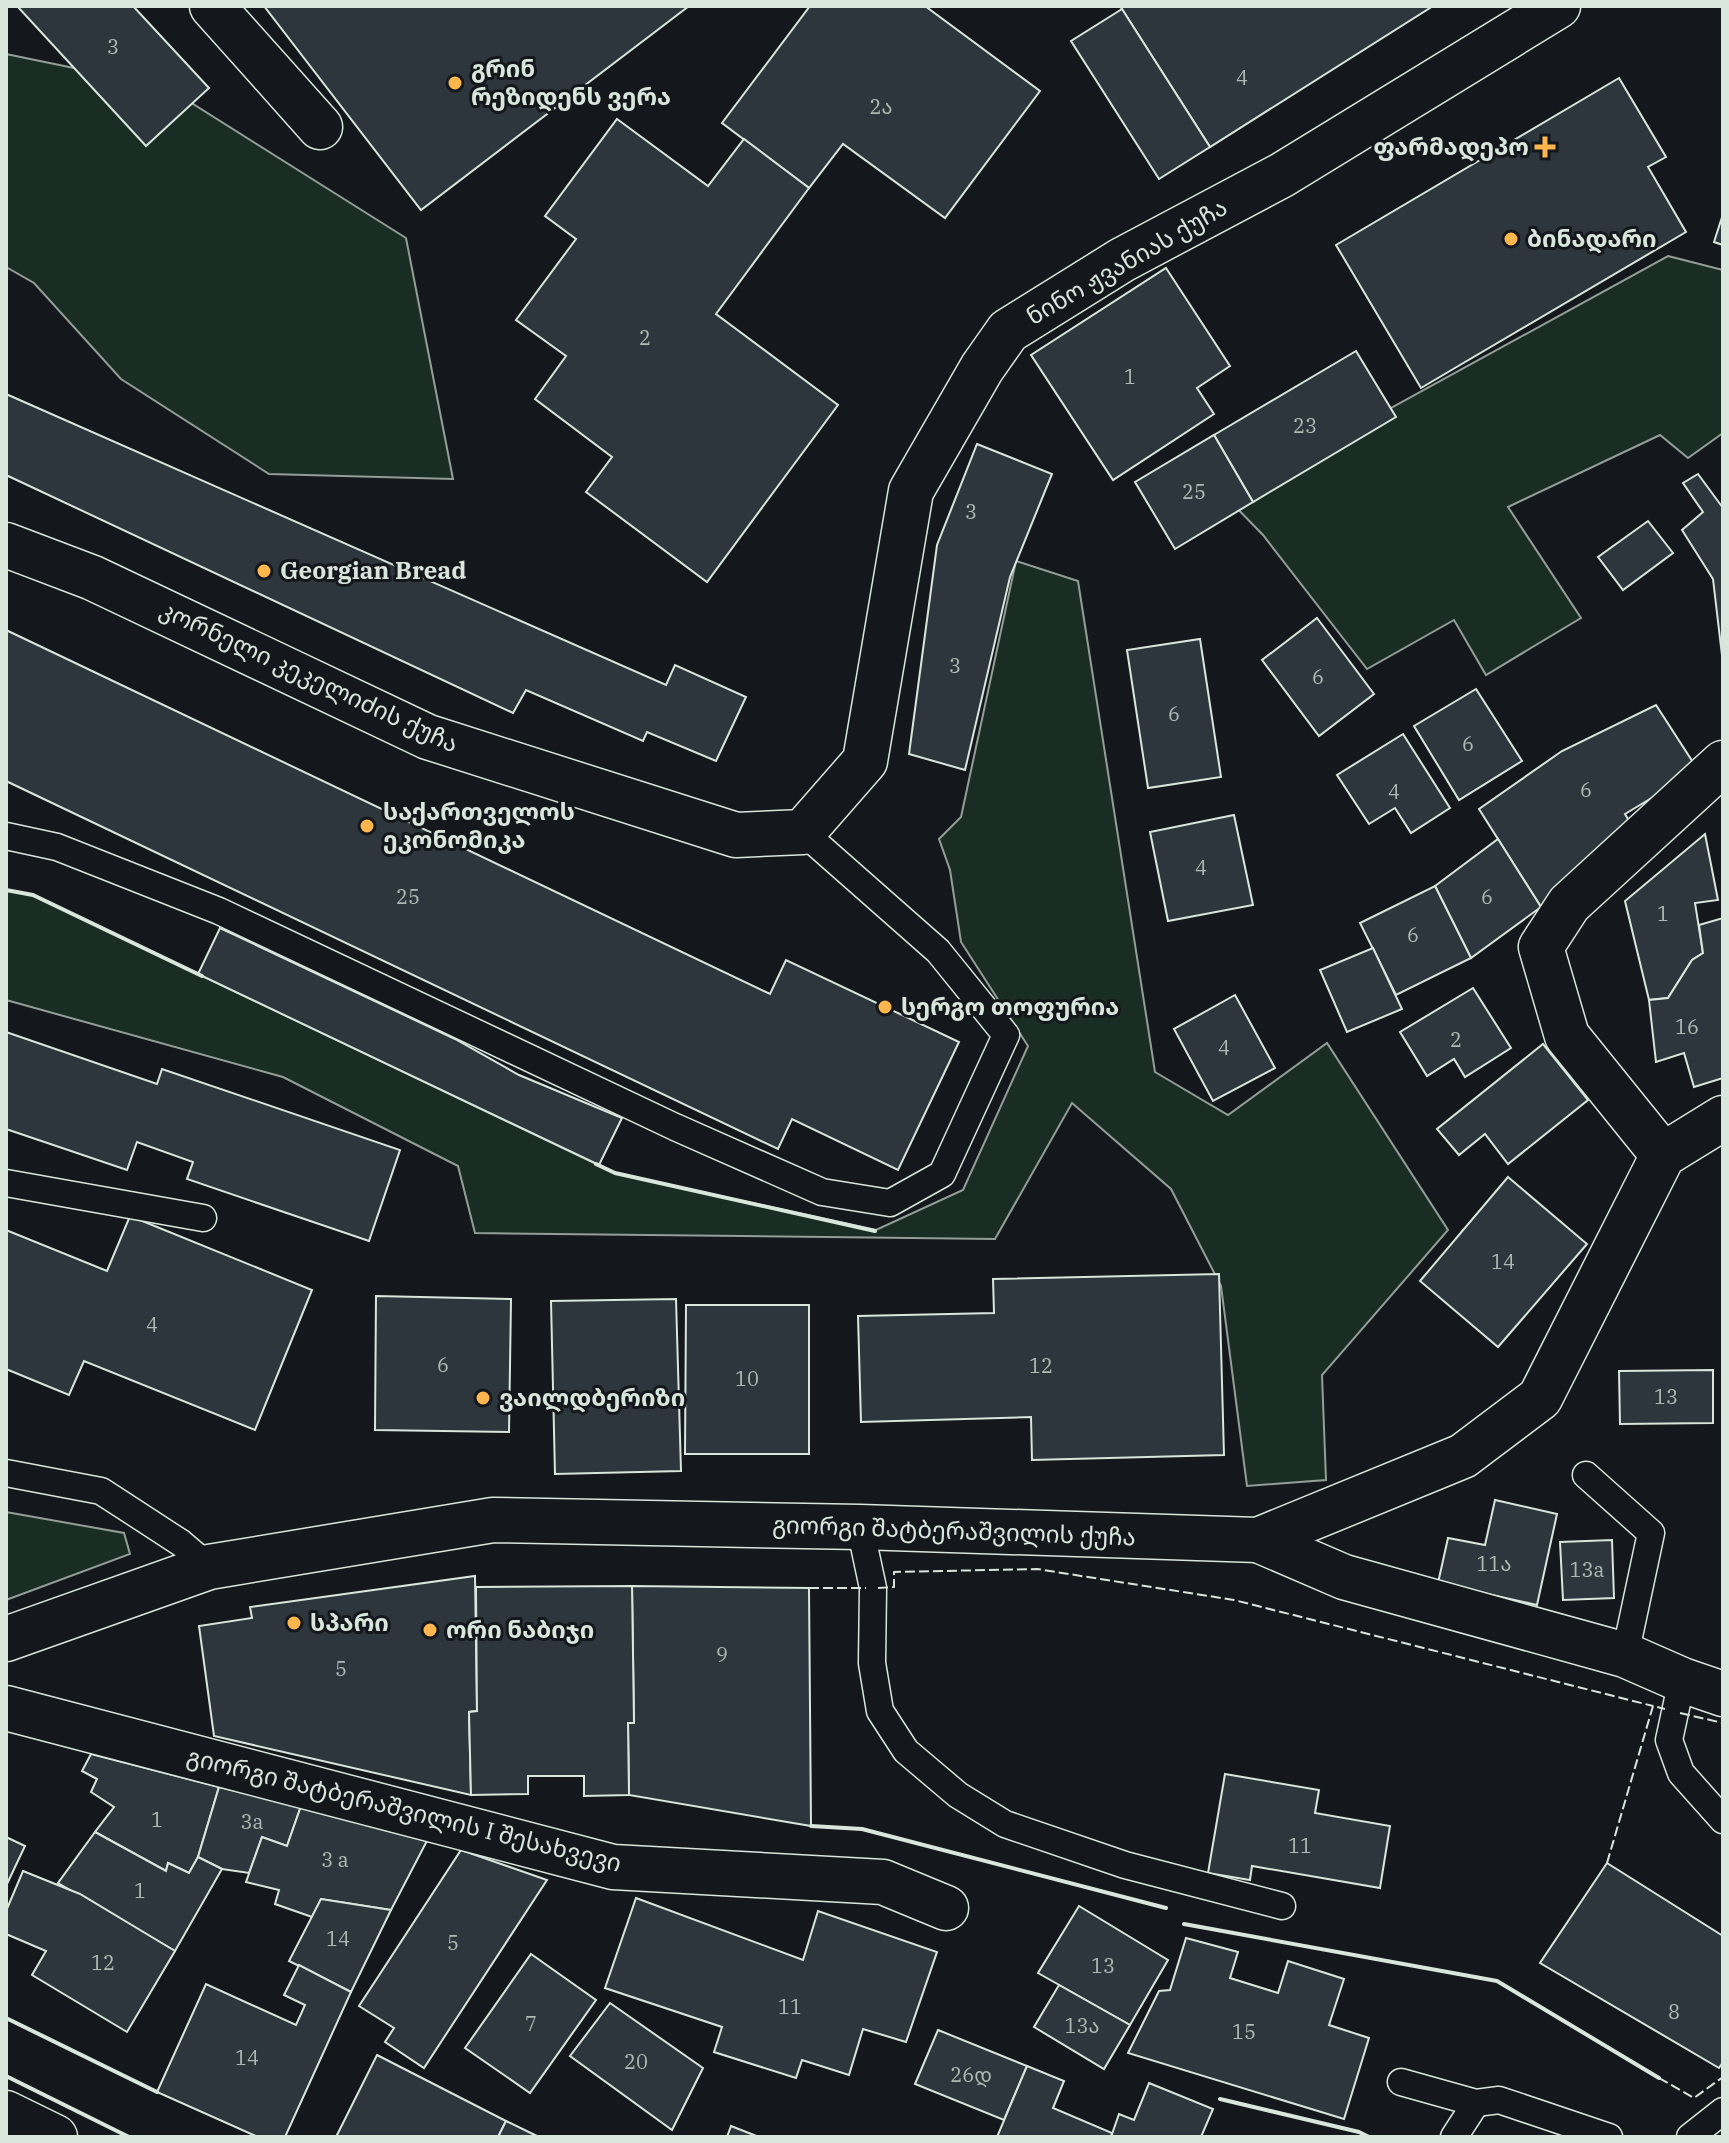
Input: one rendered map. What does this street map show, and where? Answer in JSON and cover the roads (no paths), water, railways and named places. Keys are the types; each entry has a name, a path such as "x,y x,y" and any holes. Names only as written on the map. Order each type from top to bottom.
{"street":[{"path":"212,6 320,127"},
{"name":"ნინო ჟვანიას ქუჩა","path":"803,832 865,761 911,491 982,368 1008,331 1122,260 1282,175 1558,6"},
{"name":"კორნელი კეკელიძის ქუჩა","path":"6,545 93,578 428,737 736,835 803,832"},
{"path":"1723,763 1569,904 1541,947 1567,1036 1663,1155 1723,1118"},
{"name":"გიორგი შატბერაშვილის ქუჩა","path":"6,1639 209,1567 493,1520 860,1527 1258,1540 1463,1456 1540,1398 1663,1155"},
{"path":"1258,1540 1344,1577 1625,1655 1723,1694"},
{"name":"გიორგი შატბერაშვილის I შესახვევი","path":"6,1708 613,1867 883,1882 946,1908"},
{"path":"6,2113 55,2137"}],"lane":[{"path":"6,836 57,847 219,911 660,1120 822,1192 890,1203 942,1174 1006,1035 938,951 803,832"},
{"path":"6,1183 203,1218"},
{"path":"6,1473 101,1491 181,1543 209,1567"},
{"path":"1586,1475 1651,1533 1625,1655"},
{"path":"860,1527 873,1588 872,1663 880,1711 906,1751 958,1795 1005,1824 1125,1865 1282,1906"},
{"path":"1682,1680 1669,1740 1681,1773 1723,1820"},
{"path":"1401,2082 1476,2103 1499,2100 1609,2137"},
{"path":"1454,2137 1476,2103"},
{"path":"1690,2137 1723,2111"}],"place":[{"name":"გრინ რეზიდენს ვერა","path":"455,83"},
{"name":"ფარმადეპო","path":"1545,147"},
{"name":"ბინადარი","path":"1511,239"},
{"name":"Georgian Bread","path":"264,571"},
{"name":"საქართველოს ეკონომიკა","path":"367,826"},
{"name":"სერგო თოფურია","path":"885,1007"},
{"name":"ვაილდბერიზი","path":"483,1398"},
{"name":"სპარი","path":"294,1623"},
{"name":"ორი ნაბიჯი","path":"430,1630"}]}
